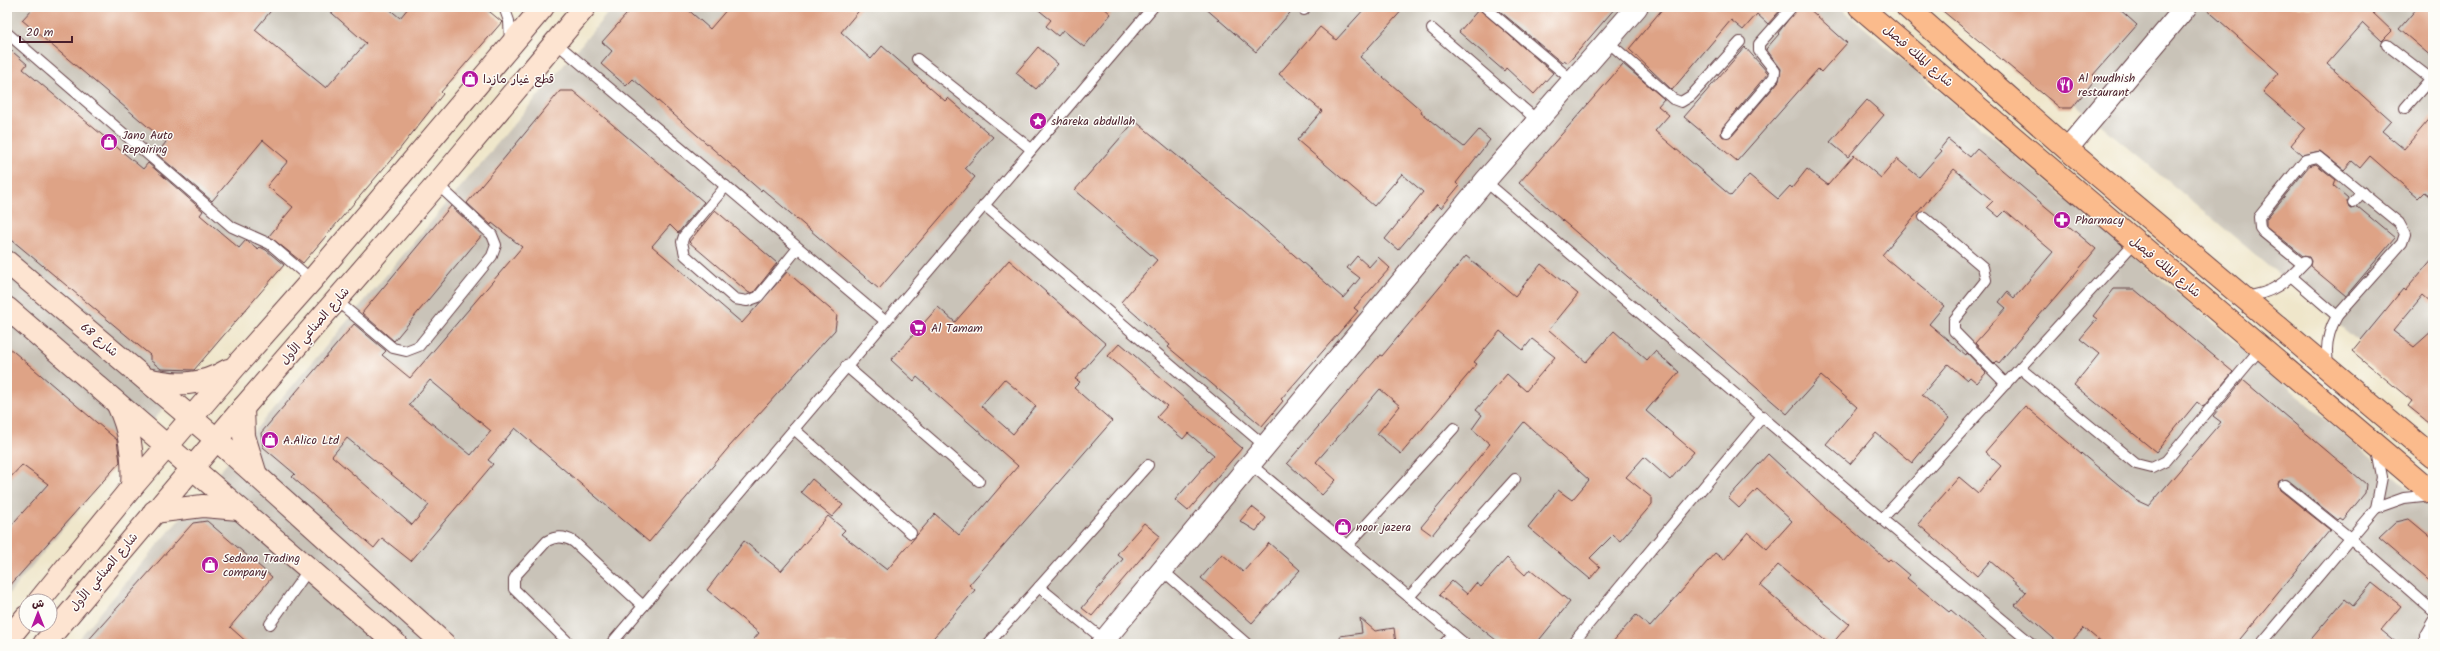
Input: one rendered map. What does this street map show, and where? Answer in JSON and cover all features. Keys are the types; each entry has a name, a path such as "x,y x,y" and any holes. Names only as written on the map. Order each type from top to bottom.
{"main road":[{"path":"46,593 234,367 312,280 543,7"},
{"name":"شارع الصناعي الأول","path":"44,644 154,512 437,184 585,7"},
{"name":"شارع الملك فيصل","path":"1860,7 2433,495"},
{"path":"1913,9 2067,149 2433,457"},
{"name":"شارع 68","path":"7,262 191,418 444,644"},
{"path":"7,309 396,644"},
{"path":"145,379 165,384 186,384 219,376 234,367"},
{"path":"118,404 127,426 132,450 132,488"},
{"path":"243,408 244,436 258,478"},
{"path":"154,512 203,506 239,509"},
{"path":"7,640 18,627"}],"street":[{"path":"1102,642 1485,181 1637,7"},
{"path":"2067,149 2186,7"}],"lane":[{"path":"504,7 509,21 510,46"},
{"path":"611,644 1153,7"},
{"path":"1485,7 1572,81"},
{"path":"1727,132 1774,77 1775,70 1759,51 1759,44 1792,7"},
{"path":"1432,29 1538,121"},
{"path":"7,33 232,227 270,244 312,280"},
{"path":"1607,41 1673,99 1681,102 1692,96 1740,42"},
{"path":"555,42 885,321"},
{"path":"2387,45 2432,78 2405,108"},
{"path":"917,59 1032,149"},
{"path":"2241,296 2273,289 2292,277 2304,263 2260,228 2259,217 2305,160 2312,156 2322,160 2402,226 2404,239 2337,316 2327,342 2330,370"},
{"path":"1485,181 1763,416 1882,519 2032,644"},
{"path":"337,301 393,348 406,352 419,346 492,256 496,245 492,235 437,184"},
{"path":"726,186 684,236 683,249 685,255 735,299 747,301 758,296 798,248"},
{"path":"2353,202 2362,192"},
{"path":"984,204 1265,446"},
{"path":"1924,217 1983,267 1986,280 1954,320 1954,331 2006,384"},
{"path":"1882,519 2135,242"},
{"path":"2292,277 2337,316"},
{"path":"2020,368 2136,464 2152,468 2166,461 2261,348"},
{"path":"846,366 980,481"},
{"path":"1572,644 1763,416"},
{"path":"794,428 911,533"},
{"path":"1348,545 1454,428"},
{"path":"2375,445 2380,460 2382,477 2376,508"},
{"path":"1250,463 1465,644"},
{"path":"988,644 1148,465"},
{"path":"1409,597 1514,479"},
{"path":"2284,485 2350,538 2433,611"},
{"path":"2260,644 2376,508 2404,498 2433,495"},
{"path":"570,644 514,589 514,579 517,574 552,538 563,537 574,542 643,606"},
{"path":"270,624 309,570"},
{"path":"1162,570 1247,644"},
{"path":"1039,587 1102,642"},
{"path":"2426,644 2425,635 2433,621"},
{"path":"1444,644 1453,634"}],"shaded area":[{"path":"7,7 498,7 7,596"},
{"path":"613,7 1840,7 2433,510 2433,644 74,644"},
{"path":"1961,7 2433,7 2433,404"}],"building":[{"path":"34,7 274,7 255,30 326,88 366,43 325,7 387,7 400,18 409,7 484,7 502,22 441,92 443,94 395,155 303,263 269,236 293,207 267,186 288,161 263,140 212,201 157,154 166,142 22,20"},
{"path":"633,7 685,7 710,29 729,7 862,7 841,32 871,59 882,46 945,101 948,98 993,137 965,168 975,177 879,289 762,189 761,191 633,79 626,86 601,64 612,51 602,42"},
{"path":"1035,7 1103,7 1111,14 1084,47 1063,30 1058,36 1046,26 1051,20"},
{"path":"1204,7 1295,7 1256,52"},
{"path":"1366,7 1405,7 1360,57 1422,111 1421,113 1464,147 1479,130 1490,140 1456,183 1459,186 1441,208 1437,204 1398,250 1385,239 1423,192 1402,174 1374,206 1297,140 1322,111 1279,74 1320,27 1336,40"},
{"path":"1495,7 1616,7 1568,63 1564,60 1562,63"},
{"path":"1664,7 1783,7 1768,24 1757,14 1743,30 1731,20 1672,90 1629,49"},
{"path":"1798,7 1807,7 1847,43 1821,72 1818,69 1737,161 1684,117 1745,47 1768,73 1722,128 1721,134 1723,137 1732,136 1779,81 1781,69 1766,49 1779,34 1778,33"},
{"path":"1938,7 2117,7 2137,25 2093,75 2097,77 2072,108 2060,108"},
{"path":"2204,7 2376,7 2372,12 2392,31 2382,41 2363,23 2327,64 2391,121 2382,131 2404,149 2433,115 2433,199 2424,192 2418,198 2370,156 2360,168 2352,161 2344,170 2320,151 2302,155 2291,145 2305,128 2263,92 2279,73"},
{"path":"2418,7 2425,7 2433,14 2433,58 2399,29"},
{"path":"1479,9 1553,73 1534,94 1506,68 1504,71 1459,32"},
{"path":"7,47 27,64 23,69 143,169 148,163 203,211 200,215 239,248 246,240 258,249 260,247 266,250 284,265 194,370 161,369 150,360 150,355 7,236"},
{"path":"1038,47 1058,64 1036,89 1016,73"},
{"path":"1623,64 1664,99 1658,106 1669,115 1655,131 1731,196 1749,175 1778,199 1790,186 1792,188 1807,169 1828,185 1854,155 1881,178 1897,159 1919,177 1942,151 1940,149 1948,139 1970,157 1977,149 2096,249 1999,363 1996,361 1994,363 1975,343 2006,308 1999,302 2007,292 2014,298 2053,252 2005,211 1999,217 1987,207 1993,201 1954,169 1882,255 1944,306 1929,324 1966,355 1967,353 1986,373 1977,383 1970,377 1967,380 1948,364 1922,395 1949,418 1912,463 1876,433 1850,464 1826,444 1857,407 1821,376 1787,414 1519,183"},
{"path":"560,91 573,91 704,202 678,233 670,225 652,246 742,323 787,272 837,315 835,330 729,447 649,542 515,428 488,460 493,464 411,561 382,538 374,548 292,477 295,474 263,447 261,433 354,324 386,351 382,355 410,378 522,247 492,223 491,225 467,203","holes":["430,380 491,431 471,455 409,405","347,438 429,505 412,525 332,456"]},
{"path":"1867,100 1884,115 1848,157 1830,142"},
{"path":"1135,121 1244,211 1343,298 1360,278 1347,268 1357,256 1369,267 1378,257 1390,268 1354,308 1358,311 1281,399 1283,401 1262,426 1168,347 1170,345 1121,302 1157,260 1075,190"},
{"path":"2316,164 2336,180 2334,186 2348,198 2347,202 2349,208 2352,209 2358,207 2395,238 2346,296 2310,266 2311,261 2309,257 2303,256 2266,226 2266,219 2309,166"},
{"path":"451,206 482,235 394,341 362,313"},
{"path":"715,210 777,263 754,292 749,293 689,242"},
{"path":"1466,256 1515,296 1541,264 1578,294 1549,330 1586,362 1614,331 1647,360 1655,351 1679,372 1646,411 1694,452 1670,480 1644,457 1626,477 1652,498 1652,504 1620,541 1613,535 1590,558 1600,567 1590,579 1528,527 1558,490 1572,500 1589,480 1524,422 1432,535 1421,527 1490,444 1472,429 1482,415 1476,410 1507,374 1526,391 1555,357 1532,339 1523,350 1500,331 1474,362 1477,364 1401,454 1377,434 1400,406 1380,389 1316,462 1336,480 1322,495 1287,463 1380,355 1382,356"},
{"path":"2433,258 2433,304 2423,295 2393,331 2414,347 2433,330 2433,426 2408,406 2412,401 2352,351 2403,289 2405,291"},
{"path":"1009,260 1106,344 1075,379 1080,382 1074,388 1112,421 969,585 975,590 928,644 750,644 759,633 707,590 744,541 781,571 828,516 845,530 841,534 887,570 935,514 959,535 1018,466 917,377 914,381 891,360 938,307 955,322","holes":["1004,379 1036,406 1013,434 981,406"]},
{"path":"2114,289 2134,289 2233,372 2203,407 2197,402 2156,452 2074,385 2099,354 2080,339 2097,319 2093,316"},
{"path":"1120,343 1242,448 1188,511 1175,500 1214,455 1188,433 1183,439 1157,417 1167,406 1108,356"},
{"path":"7,346 117,440 120,462 7,589 7,530 48,484 22,465 7,481"},
{"path":"2243,380 2366,484 2365,493 2343,520 2340,518 2338,520 2288,480 2279,481 2278,484 2280,490 2330,530 2236,644 2103,644 2084,628 2069,644 2060,644 2015,605 2026,592 1990,561 1977,576 1918,524 1959,477 1978,493 2001,466 1985,452 2025,406 2138,501 2149,506 2221,422 2213,416"},
{"path":"1768,454 1828,510 1888,561 1890,559 1909,575 1907,578 1949,612 1951,610 1990,644 1832,644 1849,624 1778,565 1760,585 1829,644 1611,644 1636,615 1650,627 1715,553 1724,560 1748,532 1767,549 1792,521 1757,489 1739,508 1728,498"},
{"path":"812,479 843,505 832,517 801,492"},
{"path":"1252,507 1266,518 1256,531 1240,521"},
{"path":"2409,519 2433,539 2433,584 2379,538 2396,522"},
{"path":"207,521 272,577 230,627 249,644 85,644 193,523"},
{"path":"1144,523 1160,536 1092,616 1082,608 1123,559 1117,554"},
{"path":"1269,543 1300,570 1252,623 1201,578 1222,554 1243,572"},
{"path":"1507,558 1525,575 1530,569 1570,602 1536,644 1501,644 1439,595 1452,581 1467,594 1476,583 1481,587"},
{"path":"2372,583 2401,606 2381,630 2398,644 2307,644 2345,599 2353,606"},
{"path":"1360,618 1375,631 1394,628 1396,644 1341,644 1340,636 1362,633"}],"place":[{"name":"قطع غيار مازدا","path":"470,79"},
{"name":"Al mudhish restaurant","path":"2065,85"},
{"name":"shareka abdullah","path":"1038,121"},
{"name":"Jano Auto Repairing","path":"109,142"},
{"name":"Pharmacy","path":"2062,220"},
{"name":"Al Tamam","path":"918,328"},
{"name":"A.Alico Ltd","path":"270,440"},
{"name":"noor jazera","path":"1343,527"},
{"name":"Sedana Trading company","path":"210,565"}]}
